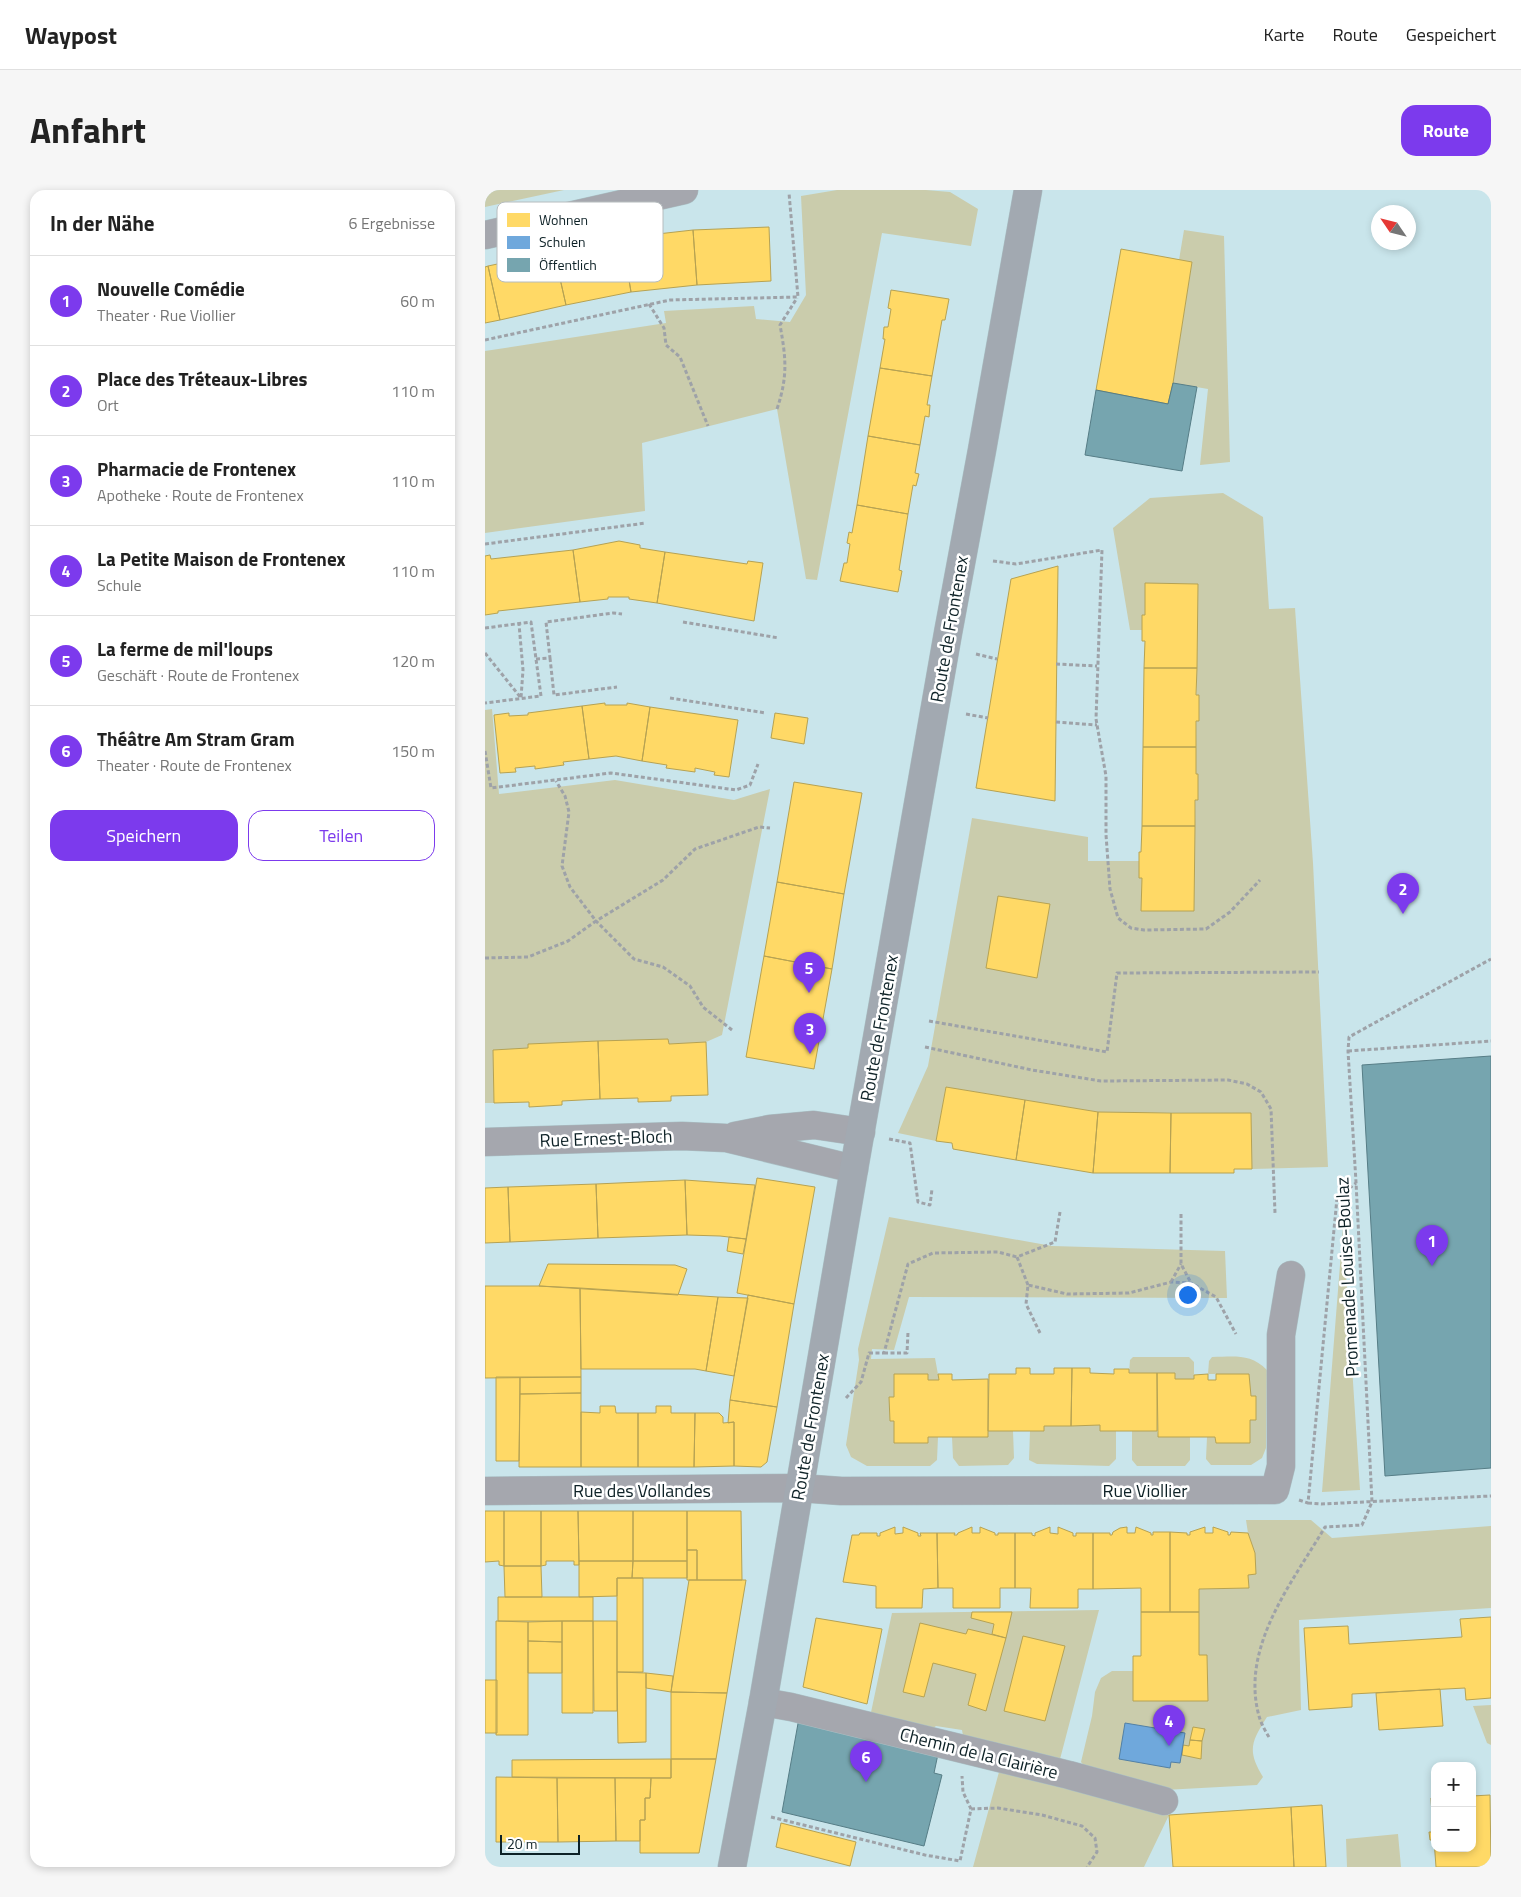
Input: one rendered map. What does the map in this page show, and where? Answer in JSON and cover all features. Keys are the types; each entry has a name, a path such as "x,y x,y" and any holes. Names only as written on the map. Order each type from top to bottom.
{"main road":[{"name":"Route de Frontenex","path":"732,1867 763,1702 853,1169 1028,190"}],"street":[{"path":"631,202 684,190"},
{"name":"Rue Ernest-Bloch","path":"726,1138 770,1129 814,1126 861,1132"},
{"name":"Rue Ernest-Bloch","path":"485,1142 682,1136 726,1138 853,1169"},
{"path":"1275,1490 1281,1466 1281,1334 1291,1275"},
{"name":"Rue Viollier","path":"799,1488 841,1491 1275,1490"},
{"name":"Rue des Vollandes","path":"485,1491 799,1488"},
{"name":"Chemin de la Clairière","path":"763,1702 791,1707 963,1749 1164,1801"}],"path":[{"path":"777,408 783,393 786,362 780,325 797,297 789,193"},
{"path":"485,340 670,300 797,297"},
{"path":"649,304 664,328 666,345 679,356 708,426"},
{"path":"485,544 646,523"},
{"path":"993,561 1016,564 1102,550 1097,666 1097,725 1106,776 1107,860 1110,889 1118,918 1131,928 1144,930 1206,929 1231,912 1260,880"},
{"path":"617,688 554,695 546,622 613,613 621,614"},
{"path":"485,628 531,622 541,696 485,703"},
{"path":"683,622 779,638"},
{"path":"519,624 523,670 521,698"},
{"path":"485,653 521,698"},
{"path":"976,654 997,659"},
{"path":"536,659 550,658"},
{"path":"1056,664 1097,666"},
{"path":"670,698 766,713"},
{"path":"966,714 988,718"},
{"path":"1056,722 1097,725"},
{"path":"485,751 491,788 611,773 736,790 750,785 758,764"},
{"path":"556,781 565,796 569,812 562,866 570,887 596,921 634,958 663,967 690,986 703,1007 732,1030"},
{"path":"485,958 528,957 568,940 663,880 695,849 759,827 770,828"},
{"path":"1491,959 1349,1037 1347,1051 1491,1041"},
{"path":"929,1021 1107,1052 1117,973 1319,972"},
{"path":"925,1047 1032,1070 1101,1080 1228,1080 1247,1084 1261,1092 1271,1108 1275,1213"},
{"name":"Promenade Louise-Boulaz","path":"1347,1051 1356,1182 1372,1502"},
{"path":"889,1139 910,1143 918,1202 930,1205 933,1189"},
{"path":"1308,1503 1337,1198 1356,1182"},
{"path":"884,1353 907,1264 933,1253 998,1252 1017,1257 1055,1242 1060,1212"},
{"path":"1171,1282 1181,1264 1181,1214"},
{"path":"1017,1257 1028,1285 1026,1304 1040,1333"},
{"path":"1181,1264 1191,1282"},
{"path":"1028,1285 1067,1294 1129,1293 1171,1282 1191,1282 1217,1297 1235,1334"},
{"path":"846,1398 861,1382 869,1353 907,1353 908,1332"},
{"path":"1275,1490 1308,1503 1321,1504 1491,1496"},
{"path":"1269,1737 1259,1717 1255,1687 1260,1645 1275,1612 1325,1527 1361,1525 1372,1502"},
{"path":"771,1816 925,1855 960,1860 971,1809 963,1792 963,1749"},
{"path":"971,1809 998,1808 1042,1815 1082,1826 1095,1838 1097,1852 1087,1867"}],"green space":[{"path":"485,190 564,190 508,202 497,202 497,204 485,207"},
{"path":"837,190 926,190 950,192 978,209 971,246 882,233 817,580 806,579 777,409 642,443 645,511 485,533 485,351 666,323 664,311 754,306 756,319 790,322 806,295 801,196"},
{"path":"1184,230 1224,236 1230,462 1200,465 1208,389 1173,383 1192,262 1179,260"},
{"path":"1223,493 1263,517 1269,609 1295,608 1313,863 1328,1167 1252,1169 1251,1113 1098,1112 946,1087 936,1141 898,1133 928,1066 972,818 1088,837 1088,861 1139,861 1139,878 1142,878 1141,911 1194,911 1198,584 1145,583 1145,615 1142,615 1142,630 1130,630 1113,528 1150,498"},
{"path":"492,709 499,794 615,780 734,800 770,789 722,1035 706,1042 669,1044 668,1039 528,1044 528,1048 493,1050 494,1103 485,1103 485,710"},
{"path":"889,1217 1052,1246 1225,1251 1227,1298 909,1297 894,1350 872,1349 871,1359 935,1358 939,1380 928,1380 928,1374 894,1374 894,1397 889,1398 890,1421 894,1421 894,1443 928,1443 928,1437 938,1437 937,1460 930,1466 867,1466 851,1457 846,1445 859,1360 858,1349"},
{"path":"1343,1227 1360,1490 1322,1492"},
{"path":"1133,1357 1189,1357 1194,1362 1194,1379 1175,1379 1175,1373 1129,1373 1130,1360"},
{"path":"1212,1357 1248,1358 1267,1370 1266,1448 1262,1458 1251,1465 1211,1465 1206,1459 1207,1437 1215,1437 1216,1443 1250,1442 1249,1374 1208,1374 1209,1361"},
{"path":"1100,1425 1100,1431 1116,1431 1116,1459 1109,1466 1037,1464 1029,1460 1030,1431 1043,1431 1044,1426"},
{"path":"988,1431 1013,1431 1014,1458 1008,1465 959,1466 953,1458 952,1437 988,1437"},
{"path":"1132,1431 1157,1431 1158,1437 1190,1437 1190,1460 1185,1466 1137,1466 1132,1460"},
{"path":"1246,1520 1311,1520 1332,1538 1491,1526 1491,1608 1299,1620 1301,1710 1267,1717 1257,1733 1254,1740 1253,1753 1263,1777 1257,1785 1164,1790 1090,1773 1081,1762 1092,1716 1095,1692 1101,1678 1112,1671 1133,1671 1134,1701 1208,1700 1207,1655 1199,1655 1199,1589 1249,1588 1248,1575 1255,1553"},
{"path":"1099,1610 1059,1763 964,1741 962,1730 936,1726 927,1732 870,1717 892,1613"},
{"path":"1491,1705 1491,1745 1487,1743 1473,1706"},
{"path":"999,1772 1140,1806 1169,1815 1144,1867 973,1867"},
{"path":"1398,1834 1401,1867 1347,1867 1346,1839"}],"building: Wohnen":[{"path":"769,227 771,281 697,285 693,230"},
{"path":"693,230 697,285 631,292 629,282 663,282 663,233"},
{"path":"1121,249 1192,262 1168,404 1096,390"},
{"path":"497,264 497,282 561,282 566,305 500,320 488,266"},
{"path":"488,266 500,320 485,323 485,267"},
{"path":"561,282 629,282 631,292 566,305"},
{"path":"891,290 949,299 945,320 942,320 932,376 880,368 885,339 883,339 884,327 888,327 891,309 888,308"},
{"path":"880,368 932,376 927,405 930,405 929,417 925,416 920,445 868,436"},
{"path":"868,436 920,445 915,473 919,474 916,486 913,485 908,514 857,505"},
{"path":"857,505 908,514 899,570 902,571 898,592 840,581 844,563 847,563 850,544 847,543 849,532 852,533"},
{"path":"619,541 640,545 640,548 665,552 657,603 629,599 629,597 608,597 608,599 580,602 573,550"},
{"path":"573,550 580,602 498,611 498,613 485,615 485,556 490,555 491,559"},
{"path":"665,552 747,564 748,561 763,563 754,621 657,603"},
{"path":"1058,566 1055,801 976,788 1011,579"},
{"path":"1145,583 1198,584 1197,668 1144,668 1145,641 1142,641 1142,615 1145,615"},
{"path":"1144,668 1197,668 1196,695 1199,695 1199,721 1196,721 1196,747 1143,747"},
{"path":"605,703 605,705 627,705 627,703 650,707 642,761 616,756 589,759 582,706"},
{"path":"582,706 589,759 563,762 564,765 535,769 535,766 515,768 516,772 500,773 494,715 509,713 509,716 528,715 528,713"},
{"path":"650,707 738,720 729,777 714,775 715,772 695,768 695,772 666,768 667,765 642,761"},
{"path":"775,713 808,718 804,744 771,738"},
{"path":"1143,747 1196,747 1198,800 1195,800 1195,826 1142,826"},
{"path":"794,782 862,793 844,894 777,882"},
{"path":"1142,826 1195,826 1194,911 1141,911 1142,878 1139,878 1139,852 1141,852"},
{"path":"777,882 844,894 832,969 764,956"},
{"path":"998,896 1050,904 1037,978 986,968"},
{"path":"764,956 832,969 814,1069 746,1057"},
{"path":"668,1039 669,1044 706,1042 708,1095 671,1096 671,1101 638,1102 638,1098 600,1099 598,1041"},
{"path":"598,1041 600,1099 562,1101 562,1105 529,1107 529,1102 494,1103 493,1050 528,1048 528,1044"},
{"path":"946,1087 1025,1100 1016,1160 953,1149 952,1143 936,1141"},
{"path":"1025,1100 1098,1112 1093,1173 1016,1160"},
{"path":"1098,1112 1171,1113 1170,1173 1093,1173"},
{"path":"1171,1113 1251,1113 1252,1169 1234,1169 1234,1173 1170,1173"},
{"path":"757,1178 815,1187 794,1304 737,1293"},
{"path":"685,1180 687,1235 598,1238 596,1184"},
{"path":"685,1180 755,1185 746,1239 687,1235"},
{"path":"596,1184 598,1238 510,1242 508,1187"},
{"path":"508,1187 510,1242 485,1243 485,1188"},
{"path":"729,1237 746,1239 743,1254 727,1251"},
{"path":"548,1264 675,1265 687,1269 678,1295 539,1286"},
{"path":"485,1286 580,1288 581,1377 485,1378"},
{"path":"580,1288 718,1297 706,1371 695,1369 581,1369"},
{"path":"748,1295 794,1304 777,1407 730,1400"},
{"path":"718,1297 748,1298 734,1376 706,1371"},
{"path":"1016,1368 1030,1368 1030,1374 1054,1374 1054,1368 1072,1368 1071,1426 1044,1426 1044,1431 988,1431 989,1374 1016,1374"},
{"path":"1072,1368 1090,1368 1090,1373 1114,1374 1114,1369 1129,1369 1129,1373 1157,1373 1157,1431 1100,1431 1100,1425 1071,1426"},
{"path":"1157,1373 1175,1373 1175,1379 1194,1379 1194,1375 1208,1374 1208,1380 1216,1380 1216,1374 1249,1374 1251,1396 1256,1396 1256,1420 1250,1420 1250,1443 1216,1443 1215,1437 1158,1437"},
{"path":"894,1374 928,1374 928,1380 939,1380 938,1374 952,1374 952,1380 988,1379 988,1437 928,1437 928,1443 894,1443 894,1421 890,1421 889,1397 894,1397"},
{"path":"496,1377 520,1377 519,1461 496,1461"},
{"path":"520,1377 581,1377 581,1393 520,1394"},
{"path":"581,1393 581,1467 519,1467 520,1394"},
{"path":"730,1400 777,1407 767,1462 761,1467 734,1466 734,1422 728,1423"},
{"path":"600,1406 615,1406 616,1413 638,1413 638,1467 581,1467 581,1412 600,1413"},
{"path":"656,1406 671,1406 671,1413 695,1413 694,1467 638,1467 638,1413 656,1413"},
{"path":"695,1413 719,1413 723,1417 723,1423 734,1422 734,1466 694,1467"},
{"path":"485,1511 504,1511 504,1566 499,1565 499,1561 485,1562"},
{"path":"504,1511 541,1511 541,1566 504,1566"},
{"path":"541,1511 578,1511 579,1565 574,1565 574,1561 546,1561 546,1565 541,1566"},
{"path":"578,1511 633,1511 633,1561 579,1561"},
{"path":"633,1511 687,1511 687,1561 633,1561"},
{"path":"687,1511 741,1511 742,1580 697,1580 697,1550 687,1550"},
{"path":"895,1527 895,1534 903,1533 903,1527 918,1533 918,1536 921,1536 920,1533 937,1533 938,1588 923,1589 922,1608 876,1608 876,1586 843,1582 852,1535 877,1533 877,1536 880,1536 880,1533"},
{"path":"972,1527 972,1533 980,1533 980,1527 995,1533 995,1535 998,1535 998,1533 1015,1533 1015,1588 1000,1588 1000,1608 953,1608 953,1588 938,1588 937,1533 955,1533 954,1535 957,1535"},
{"path":"1050,1527 1050,1533 1058,1534 1058,1527 1073,1533 1073,1536 1076,1536 1076,1533 1093,1533 1093,1589 1078,1589 1078,1608 1030,1608 1031,1588 1015,1588 1015,1533 1032,1533 1035,1536 1035,1533"},
{"path":"1127,1527 1127,1533 1135,1533 1136,1527 1151,1533 1151,1535 1153,1535 1153,1532 1170,1532 1170,1612 1141,1612 1141,1588 1093,1589 1093,1533 1110,1533 1112,1535 1113,1532 1120,1528"},
{"path":"1205,1527 1205,1533 1213,1533 1213,1527 1228,1532 1228,1535 1231,1532 1248,1533 1255,1553 1256,1574 1248,1575 1249,1588 1199,1589 1199,1612 1170,1612 1170,1532 1187,1533 1187,1535 1190,1535 1190,1532"},
{"path":"687,1550 697,1550 697,1580 687,1580"},
{"path":"579,1561 633,1561 632,1578 617,1578 617,1596 579,1597"},
{"path":"633,1561 687,1561 687,1578 632,1578"},
{"path":"504,1566 541,1566 542,1597 505,1597"},
{"path":"617,1578 643,1578 643,1672 617,1672"},
{"path":"689,1580 746,1580 727,1693 671,1692"},
{"path":"498,1597 593,1597 593,1621 498,1621"},
{"path":"972,1612 1012,1612 1006,1638 992,1634 994,1624 971,1618"},
{"path":"1141,1612 1199,1612 1199,1655 1207,1655 1208,1701 1133,1701 1133,1656 1141,1656"},
{"path":"1491,1617 1491,1698 1466,1700 1465,1688 1352,1694 1352,1707 1309,1710 1304,1628 1348,1626 1349,1644 1462,1637 1460,1619"},
{"path":"816,1618 882,1629 867,1704 803,1687"},
{"path":"496,1621 528,1622 528,1735 496,1735"},
{"path":"562,1621 562,1642 528,1641 528,1622"},
{"path":"562,1621 593,1621 593,1713 562,1713"},
{"path":"593,1621 617,1621 617,1711 594,1711"},
{"path":"920,1623 966,1634 968,1629 1006,1638 986,1711 968,1705 976,1674 933,1663 924,1697 903,1692"},
{"path":"1023,1636 1065,1646 1045,1721 1004,1711"},
{"path":"528,1641 562,1642 562,1673 528,1673"},
{"path":"617,1672 646,1673 646,1742 618,1743"},
{"path":"646,1673 673,1676 671,1692 646,1688"},
{"path":"485,1680 497,1680 497,1733 485,1733"},
{"path":"1440,1689 1443,1726 1379,1730 1376,1693"},
{"path":"671,1692 727,1693 716,1759 671,1759"},
{"path":"1193,1727 1205,1729 1202,1741 1190,1740"},
{"path":"1190,1740 1202,1741 1201,1759 1182,1755 1183,1745 1189,1746"},
{"path":"671,1759 716,1759 699,1853 640,1853 640,1820 645,1820 645,1798 650,1798 651,1778 671,1778"},
{"path":"671,1759 671,1778 512,1777 512,1760"},
{"path":"496,1777 557,1778 558,1842 496,1842"},
{"path":"557,1778 615,1778 616,1841 558,1842"},
{"path":"615,1778 651,1778 650,1798 645,1798 645,1820 640,1820 640,1841 616,1841"},
{"path":"1490,1795 1491,1867 1436,1867 1435,1852 1476,1852 1476,1796"},
{"path":"1322,1805 1326,1867 1294,1867 1291,1807"},
{"path":"1291,1807 1294,1867 1173,1867 1169,1815"},
{"path":"781,1823 856,1842 850,1866 776,1847"}],"building: Schulen":[{"path":"1125,1723 1185,1733 1180,1763 1171,1762 1170,1768 1119,1759"}],"building: Öffentlich":[{"path":"1173,383 1197,387 1182,471 1085,455 1096,390 1168,404"},
{"path":"1491,1056 1491,1468 1385,1476 1362,1065"},
{"path":"799,1718 938,1754 934,1773 942,1775 924,1846 782,1812"}],"place":[{"name":"Place des Tréteaux-Libres","path":"1403,914"},
{"name":"La ferme de mil'loups","path":"809,993"},
{"name":"Pharmacie de Frontenex","path":"810,1054"},
{"name":"Nouvelle Comédie","path":"1432,1266"},
{"name":"La Petite Maison de Frontenex","path":"1169,1746"},
{"name":"Théâtre Am Stram Gram","path":"866,1782"}]}
